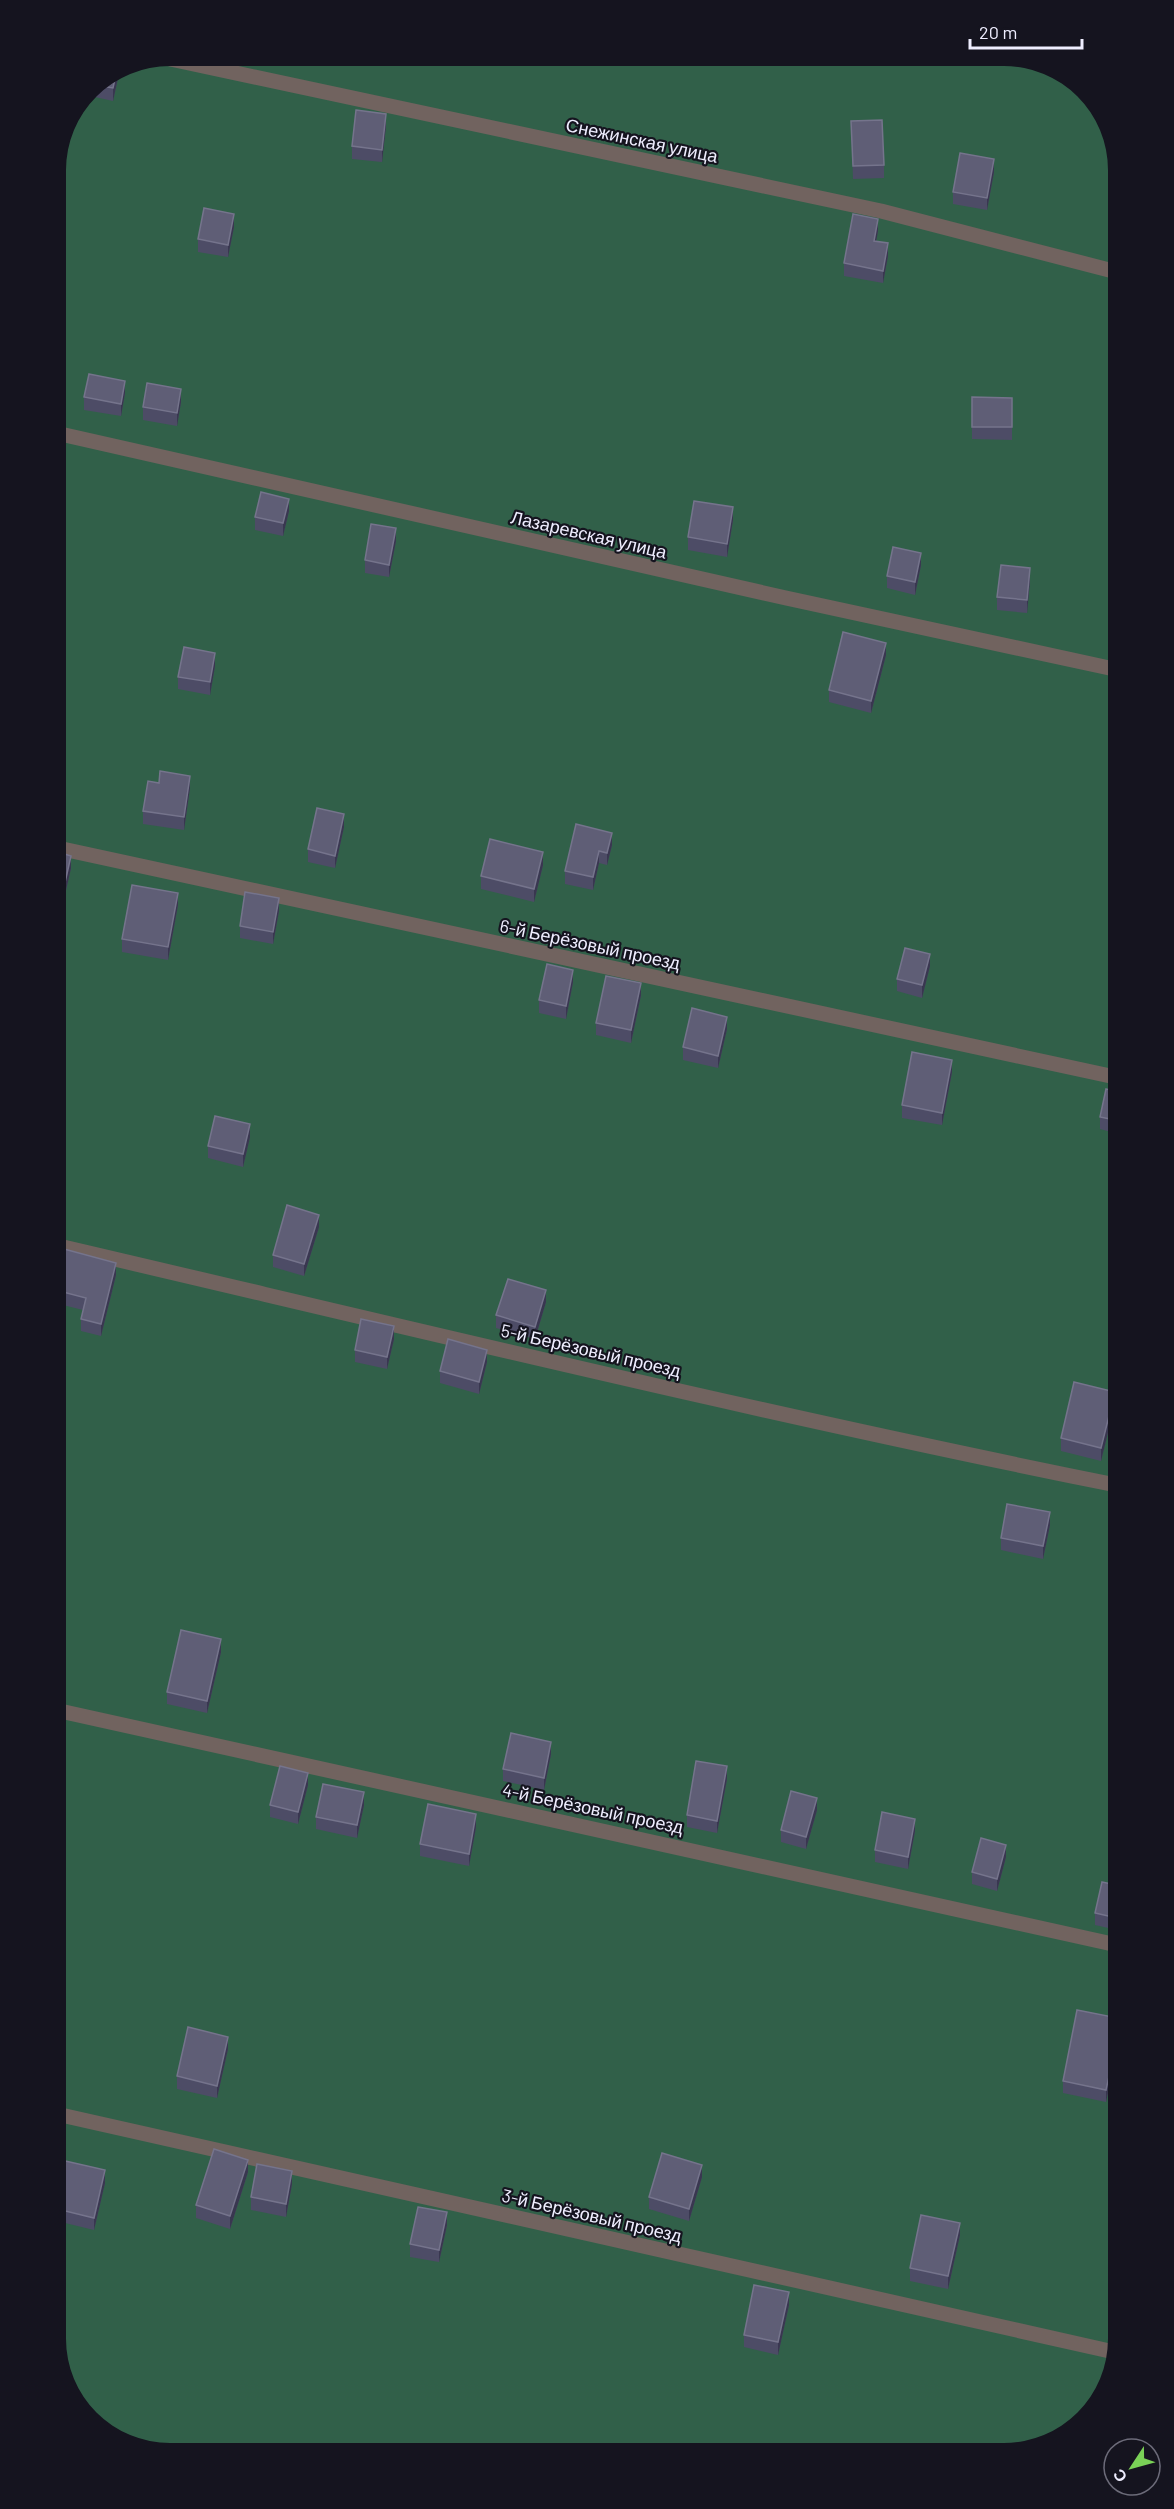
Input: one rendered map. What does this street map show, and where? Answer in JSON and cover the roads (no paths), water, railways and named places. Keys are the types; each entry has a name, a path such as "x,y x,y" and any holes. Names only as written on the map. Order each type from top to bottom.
{"lane":[{"name":"Снежинская улица","path":"203,66 881,211 1108,270"},
{"name":"Лазаревская улица","path":"66,435 786,598 1108,668"},
{"name":"6-й Берёзовый проезд","path":"66,850 1108,1075"},
{"name":"5-й Берёзовый проезд","path":"66,1248 518,1354 1014,1465 1108,1483"},
{"name":"4-й Берёзовый проезд","path":"66,1712 1108,1943"},
{"name":"3-й Берёзовый проезд","path":"66,2116 1107,2350"}]}
